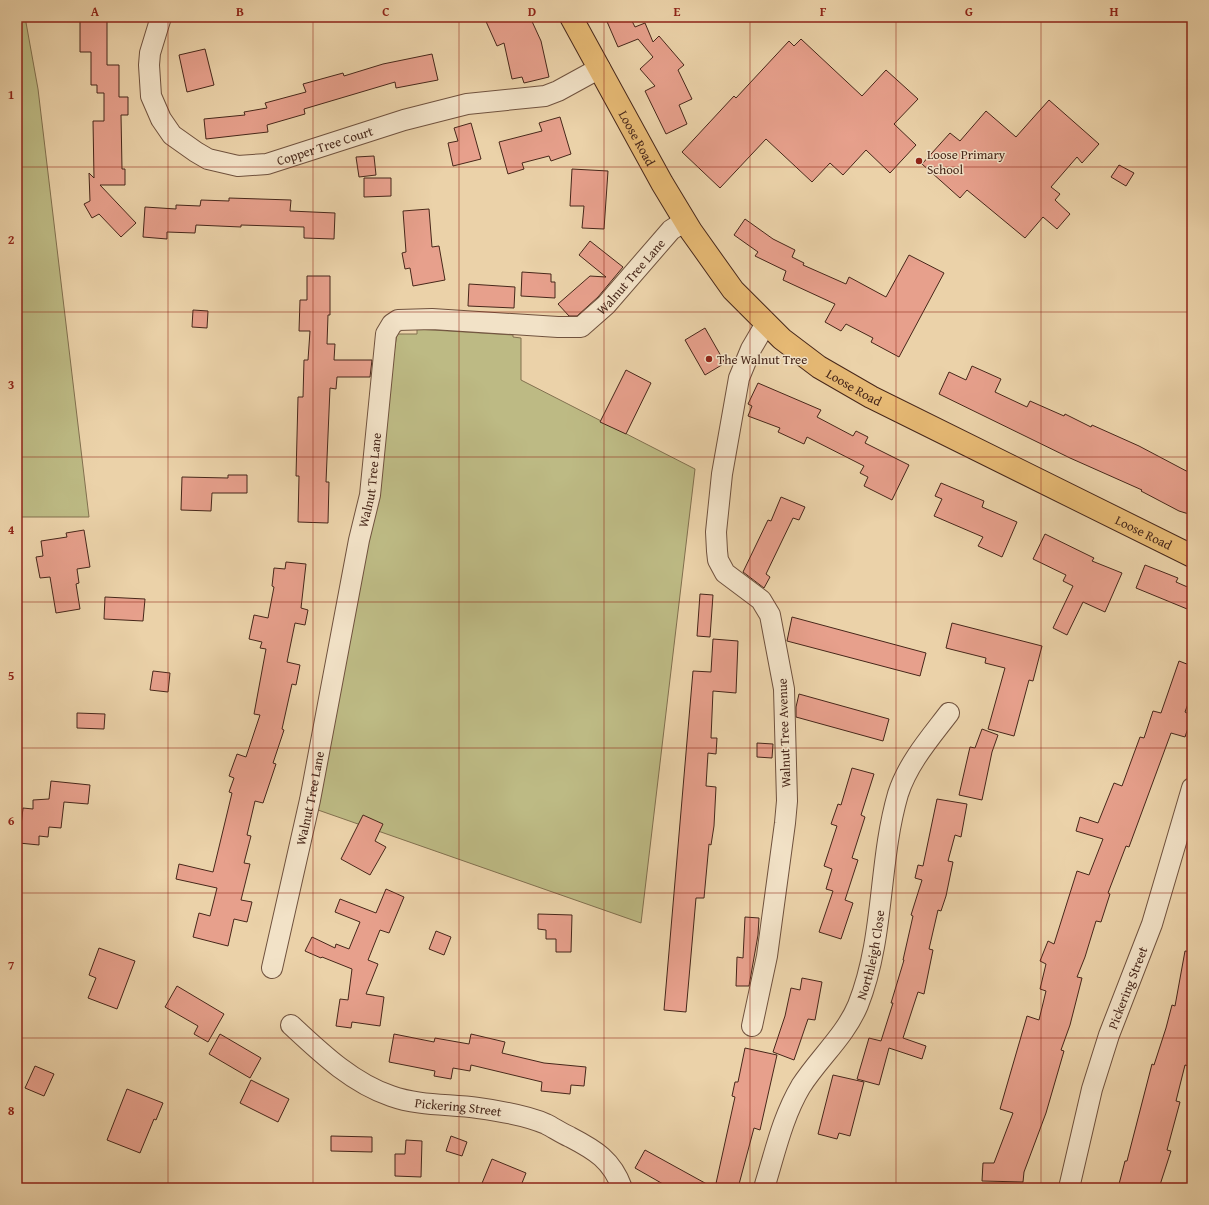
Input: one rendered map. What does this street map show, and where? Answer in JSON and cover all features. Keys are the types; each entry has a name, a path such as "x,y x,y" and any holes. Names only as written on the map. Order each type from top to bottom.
{"highway":[{"name":"Loose Road","path":"571,17 685,221 718,271 744,303 766,325 801,355 871,398 1192,556"}],"street":[{"name":"Copper Tree Court","path":"161,17 150,53 149,65 151,96 161,119 172,135 196,152 208,159 238,166 267,164 404,120 439,111 485,102 545,96 558,91 600,68"},
{"name":"Walnut Tree Lane","path":"272,968 310,800 359,540 370,495 381,370 386,334 390,327 398,320 432,319 558,327 581,327 606,305 671,230 685,221"},
{"name":"Walnut Tree Avenue","path":"752,1026 767,956 786,816 787,801 784,689 770,615 761,600 725,573 718,560 716,532 722,474 740,378 751,349 766,325"},
{"name":"Northleigh Close","path":"764,1188 782,1123 790,1106 814,1067 842,1034 858,1004 873,952 886,857 898,794 911,764 949,713"},
{"name":"Pickering Street","path":"1069,1188 1092,1089 1109,1035 1152,924 1192,788"},
{"name":"Pickering Street","path":"291,1025 339,1067 365,1084 390,1096 409,1101 502,1112 545,1124 589,1146 612,1167 617,1174 622,1188"}],"shaded area":[{"path":"17,17 25,17 38,89 89,517 17,517"},
{"path":"417,329 513,335 513,337 521,338 521,380 695,469 641,923 318,810 397,334 417,334"}],"building":[{"path":"80,17 107,17 107,65 119,65 119,97 128,97 128,115 121,115 122,169 125,169 125,185 100,185 136,223 121,237 99,214 92,218 84,204 90,201 89,173 94,178 93,121 104,121 104,93 97,93 97,85 91,85 91,52 80,52"},
{"path":"484,17 530,17 541,41 549,77 524,83 522,77 512,79 504,43 497,46"},
{"path":"605,17 630,17 635,27 645,23 653,42 659,36 684,65 678,70 692,99 679,105 687,124 666,134 645,91 655,86 640,69 653,57 638,39 618,47"},
{"path":"801,39 862,96 886,70 918,99 894,124 916,145 890,173 866,150 843,175 830,163 812,182 766,139 720,188 682,152 734,96 736,98 789,41 794,46"},
{"path":"205,49 214,85 187,92 179,55"},
{"path":"432,54 438,80 396,88 395,82 304,109 305,114 267,125 268,132 206,139 204,119 245,115 244,112 267,108 265,103 306,92 303,84 343,73 344,76 383,64"},
{"path":"1049,100 1099,144 1082,163 1077,157 1051,187 1060,194 1055,200 1070,214 1057,229 1043,217 1025,238 967,190 960,198 922,164 950,133 960,141 986,111 1016,137"},
{"path":"560,117 571,154 551,161 549,156 522,163 524,169 508,174 499,142 542,131 539,123"},
{"path":"471,123 481,159 453,166 448,143 458,141 454,128"},
{"path":"374,156 376,175 359,177 356,157"},
{"path":"1119,165 1134,173 1126,186 1111,177"},
{"path":"572,169 608,171 604,229 582,228 584,206 570,206"},
{"path":"364,178 391,178 391,196 364,197"},
{"path":"229,198 291,200 290,211 335,213 334,239 304,238 304,227 241,225 241,227 196,225 195,233 167,232 167,239 143,237 145,207 176,209 176,205 200,206 201,200 229,201"},
{"path":"429,209 432,247 439,246 445,280 413,286 410,268 405,269 402,253 406,252 403,211"},
{"path":"745,219 773,239 795,250 792,257 804,263 803,265 846,284 849,277 886,297 909,255 944,273 899,357 871,342 873,338 846,324 841,331 825,322 835,304 783,280 786,271 755,256 758,252 734,235"},
{"path":"590,241 623,267 598,297 577,316 569,316 558,304 590,276 606,277 579,255"},
{"path":"522,272 551,274 551,282 555,282 555,298 521,296"},
{"path":"307,276 330,276 330,315 328,315 327,344 335,344 334,360 372,360 370,377 337,377 336,389 330,388 326,482 329,482 328,523 298,522 299,476 296,476 298,397 303,397 304,360 308,360 310,331 299,331 300,300 307,300"},
{"path":"469,284 515,287 514,308 468,306"},
{"path":"193,310 208,311 207,328 192,327"},
{"path":"705,328 725,363 705,375 685,340"},
{"path":"972,366 1001,379 995,392 1027,407 1030,401 1064,416 1065,414 1091,427 1092,425 1139,446 1192,474 1192,515 1179,511 1141,491 1142,490 1070,458 939,394 949,372 966,380"},
{"path":"626,370 651,383 626,434 600,422"},
{"path":"758,383 821,410 817,417 853,436 856,431 868,437 865,443 909,465 892,500 864,486 868,477 860,473 864,466 807,437 804,444 778,432 780,428 748,416 752,406 748,404"},
{"path":"228,475 247,475 247,493 212,493 211,511 181,510 182,477 228,478"},
{"path":"941,483 984,501 982,507 1017,522 1002,557 978,546 983,537 934,516 942,499 935,496"},
{"path":"781,497 805,507 799,520 793,518 766,574 770,577 764,588 743,572 768,520 771,521"},
{"path":"84,530 90,567 77,569 79,583 76,584 80,609 56,613 50,577 40,578 36,557 43,556 41,541 67,537 66,533"},
{"path":"1045,534 1094,558 1092,561 1122,573 1105,612 1083,602 1067,635 1053,628 1073,586 1063,581 1066,575 1033,559"},
{"path":"286,562 306,564 301,608 308,610 305,625 295,623 287,662 300,665 296,685 292,684 282,729 284,730 273,763 276,764 263,803 255,801 247,835 251,836 244,863 250,864 241,900 252,902 247,922 234,919 228,946 193,937 199,913 210,916 217,888 176,879 179,864 213,872 232,793 229,792 234,778 229,776 237,754 246,757 260,715 254,714 266,649 260,648 262,642 249,639 254,615 268,618 274,587 272,586 274,568 285,569"},
{"path":"1145,565 1178,578 1176,582 1192,589 1192,611 1136,588"},
{"path":"700,594 713,595 710,637 697,636"},
{"path":"105,597 145,599 143,621 104,619"},
{"path":"792,617 926,653 920,676 787,641"},
{"path":"952,623 1042,646 1033,681 1029,680 1014,736 988,729 1005,668 985,663 986,658 946,648"},
{"path":"713,639 738,641 736,693 713,691 711,738 717,738 716,754 708,753 706,786 716,787 714,826 711,845 709,844 704,898 696,898 686,1012 664,1010 693,671 711,672"},
{"path":"1179,661 1192,666 1192,693 1185,712 1192,716 1185,737 1171,733 1129,847 1126,846 1108,893 1110,894 1101,922 1096,921 1077,977 1082,978 1070,1025 1061,1050 1064,1051 1046,1113 1024,1172 1023,1182 982,1181 983,1163 994,1163 1013,1113 1000,1109 1027,1016 1039,1020 1046,991 1040,989 1046,964 1040,961 1048,941 1054,944 1077,871 1089,875 1103,839 1076,831 1080,817 1098,823 1114,783 1122,786 1140,737 1144,738 1153,711 1161,713"},
{"path":"153,671 170,673 168,692 150,690"},
{"path":"799,694 889,719 883,741 796,717 796,707"},
{"path":"77,713 105,714 104,729 77,728"},
{"path":"982,729 998,735 992,752 982,800 959,795 970,747 975,748"},
{"path":"757,743 773,744 772,758 757,757"},
{"path":"852,768 874,774 861,815 865,817 852,858 858,860 845,900 853,903 841,939 819,932 833,891 826,889 832,869 824,866 837,826 831,824 838,804 841,805"},
{"path":"51,781 90,785 88,804 64,802 61,828 49,827 48,837 39,836 39,845 19,843 23,808 33,809 33,800 49,799"},
{"path":"937,799 967,804 961,837 955,835 948,861 953,862 946,896 941,911 938,910 929,949 933,950 924,994 918,992 903,1038 926,1046 922,1059 889,1048 879,1085 857,1079 869,1038 881,1041 893,1003 891,1003 904,960 913,916 911,915 922,880 915,878 918,865 923,866"},
{"path":"363,815 383,824 375,841 386,847 370,875 341,859"},
{"path":"386,889 404,897 389,933 380,930 368,960 378,964 366,994 384,997 380,1026 352,1022 351,1028 336,1026 340,999 348,1000 352,969 305,951 312,937 335,948 336,944 349,949 360,922 335,912 340,899 376,913"},
{"path":"538,914 572,915 571,952 556,952 556,939 546,939 546,930 538,929"},
{"path":"745,917 759,918 758,935 749,986 736,986 737,957 743,958"},
{"path":"436,931 451,937 444,955 429,949"},
{"path":"99,948 135,961 117,1009 88,998 96,978 89,975"},
{"path":"1185,951 1192,952 1192,1067 1185,1065 1176,1101 1180,1102 1167,1150 1171,1151 1159,1188 1118,1188 1125,1161 1127,1161 1152,1064 1154,1065 1172,1005 1175,1006"},
{"path":"802,978 822,982 815,1020 808,1019 794,1060 773,1052 785,1016 791,988 800,990"},
{"path":"177,986 224,1014 208,1042 194,1034 198,1026 165,1007"},
{"path":"220,1034 261,1058 250,1078 209,1054"},
{"path":"394,1034 434,1042 435,1038 469,1044 471,1034 505,1042 502,1053 544,1063 586,1067 584,1086 571,1085 570,1094 541,1091 542,1082 471,1065 470,1071 453,1068 451,1079 434,1076 435,1071 389,1062"},
{"path":"745,1048 777,1055 760,1130 754,1128 738,1188 715,1188 735,1097 732,1096 735,1082 738,1082"},
{"path":"35,1066 54,1074 44,1096 25,1088"},
{"path":"833,1075 864,1082 850,1136 839,1133 837,1139 818,1134"},
{"path":"251,1080 289,1099 278,1122 240,1103"},
{"path":"127,1089 163,1103 156,1120 154,1119 140,1153 107,1140"},
{"path":"331,1136 372,1137 372,1152 331,1151"},
{"path":"451,1136 467,1142 462,1156 446,1151"},
{"path":"406,1140 422,1141 421,1177 395,1176 395,1154 405,1154"},
{"path":"645,1150 714,1188 670,1188 635,1168"},
{"path":"492,1159 526,1173 520,1188 480,1188"}],"place":[{"name":"Loose Primary School","path":"919,161"},
{"name":"The Walnut Tree","path":"709,359"}]}
